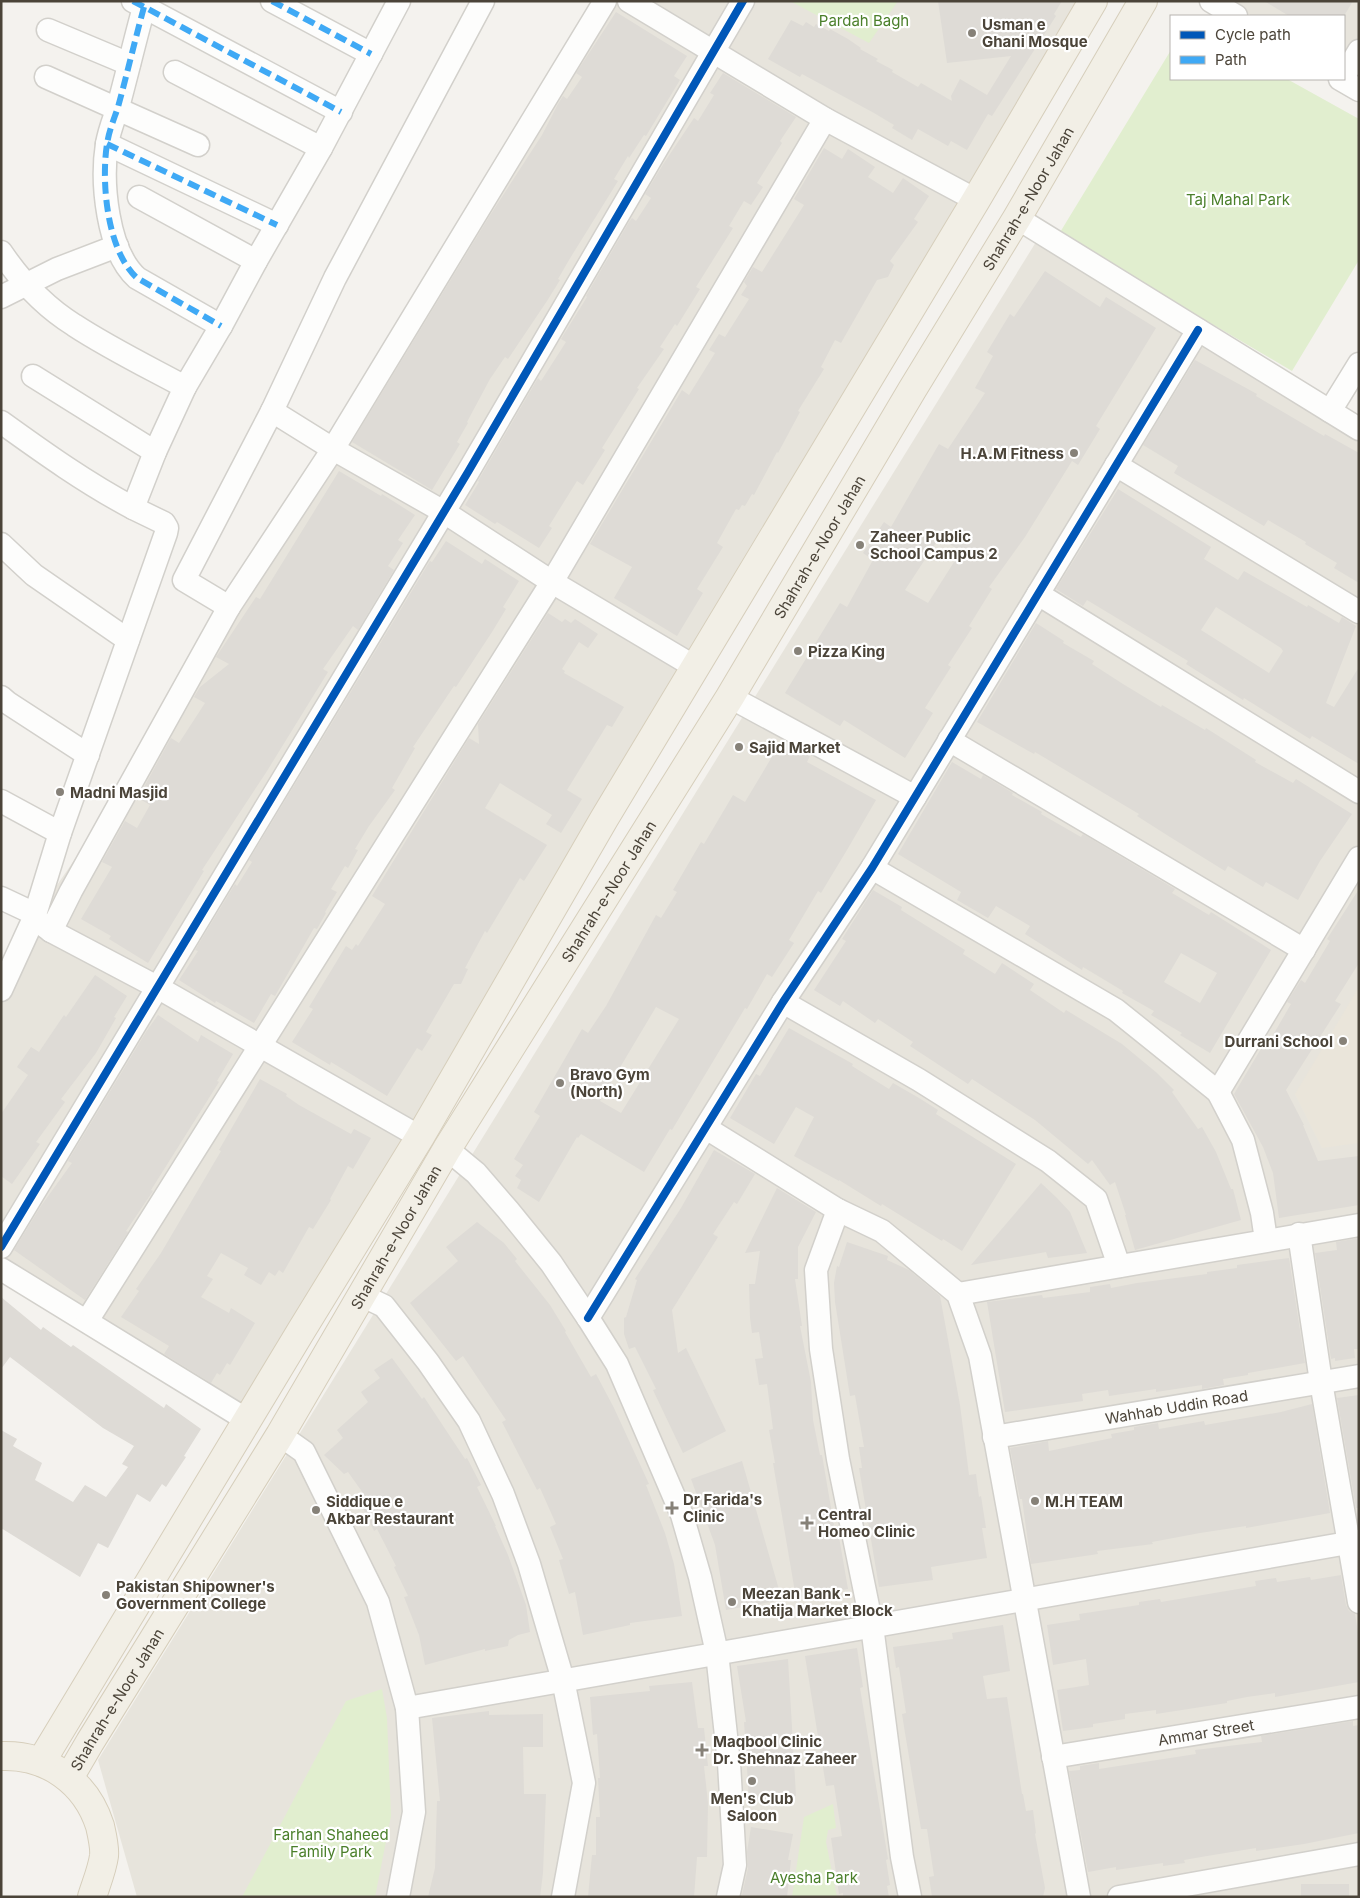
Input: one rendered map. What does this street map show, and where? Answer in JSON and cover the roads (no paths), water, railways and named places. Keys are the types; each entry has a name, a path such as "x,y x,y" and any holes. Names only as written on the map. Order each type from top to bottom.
{"main road":[{"name":"Shahrah-e-Noor Jahan","path":"41,1762 420,1137 604,819 976,200 1093,1"},
{"name":"Shahrah-e-Noor Jahan","path":"69,1778 280,1435 447,1149 730,697 912,390 1017,218 1143,1"},
{"path":"874,369 912,390"},
{"path":"1,1756 15,1756 41,1762 69,1778 84,1794 96,1813 102,1834 104,1856 100,1893"}],"street":[{"path":"272,1 370,54"},
{"path":"133,508 184,387 221,326 321,148 399,1"},
{"path":"184,580 272,411 335,278 483,1"},
{"path":"3,979 40,921 70,891 229,608 333,449 605,1"},
{"path":"629,1 825,119 976,200"},
{"path":"1,1248 444,512 743,1"},
{"path":"1211,1 1234,15"},
{"path":"221,326 137,278 130,271 117,246 109,222 106,198 107,144 129,64 138,4 341,112"},
{"path":"48,30 129,64"},
{"path":"1345,81 1359,51"},
{"path":"175,72 321,148"},
{"path":"46,77 198,145"},
{"path":"88,1321 552,582 825,119"},
{"path":"107,144 277,224"},
{"path":"139,197 256,261"},
{"path":"1017,218 1359,428"},
{"path":"1,297 57,269 117,246"},
{"path":"1,252 26,284 44,302 73,325 184,387"},
{"path":"588,1318 783,1002 872,868 1198,330"},
{"path":"1330,411 1359,364"},
{"path":"33,376 155,452"},
{"path":"272,411 333,449 444,512 552,582 695,667"},
{"path":"1,422 102,492 164,524 166,528 166,533 60,833 40,921"},
{"path":"1116,465 1359,612"},
{"path":"1,544 34,575 128,640"},
{"path":"154,564 229,608"},
{"path":"1038,594 1359,792"},
{"path":"1,697 8,704 88,755"},
{"path":"730,697 915,796"},
{"path":"949,740 1304,950"},
{"path":"1,801 60,833"},
{"path":"1218,1092 1359,858"},
{"path":"872,868 1116,1010 1218,1092 1243,1140 1262,1213 1266,1240"},
{"path":"1,898 420,1137"},
{"path":"783,1002 919,1080 1048,1161 1096,1199 1119,1266"},
{"path":"706,1128 838,1210 882,1231 958,1294 980,1356 1079,1897"},
{"path":"447,1149 476,1172 508,1210 551,1263 588,1318 617,1364 682,1515 700,1577 716,1653 729,1763 735,1865 728,1897"},
{"path":"838,1210 816,1270 821,1349 838,1459 872,1626 902,1857 910,1897"},
{"path":"958,1294 1359,1225"},
{"path":"1299,1234 1321,1382 1354,1542 1359,1602"},
{"path":"1,1269 247,1420"},
{"path":"361,1294 384,1306 428,1362 469,1420 503,1494 529,1564 563,1680 584,1783 563,1897"},
{"name":"Wahhab Uddin Road","path":"994,1437 1359,1376"},
{"path":"280,1435 304,1452 378,1602 407,1708 414,1812 398,1897"},
{"path":"407,1708 1354,1542"},
{"name":"Ammar Street","path":"1053,1757 1359,1707"},
{"path":"1119,1897 1209,1889 1359,1854"}],"place":[{"name":"Usman e Ghani Mosque","path":"972,33"},
{"name":"H.A.M Fitness","path":"1074,453"},
{"name":"Zaheer Public School Campus 2","path":"860,545"},
{"name":"Pizza King","path":"798,651"},
{"name":"Sajid Market","path":"739,747"},
{"name":"Madni Masjid","path":"60,792"},
{"name":"Durrani School","path":"1343,1041"},
{"name":"Bravo Gym (North)","path":"560,1083"},
{"name":"M.H TEAM","path":"1035,1501"},
{"name":"Dr Farida's Clinic","path":"672,1508"},
{"name":"Siddique e Akbar Restaurant","path":"316,1510"},
{"name":"Central Homeo Clinic","path":"807,1523"},
{"name":"Pakistan Shipowner's Government College","path":"106,1595"},
{"name":"Meezan Bank - Khatija Market Block","path":"732,1602"},
{"name":"Maqbool Clinic Dr. Shehnaz Zaheer","path":"702,1750"},
{"name":"Men's Club Saloon","path":"752,1781"}],"park label":[{"name":"Pardah Bagh","path":"864,20"},
{"name":"Taj Mahal Park","path":"1238,199"},
{"name":"Farhan Shaheed Family Park","path":"331,1842"},
{"name":"Ayesha Park","path":"814,1877"}]}
